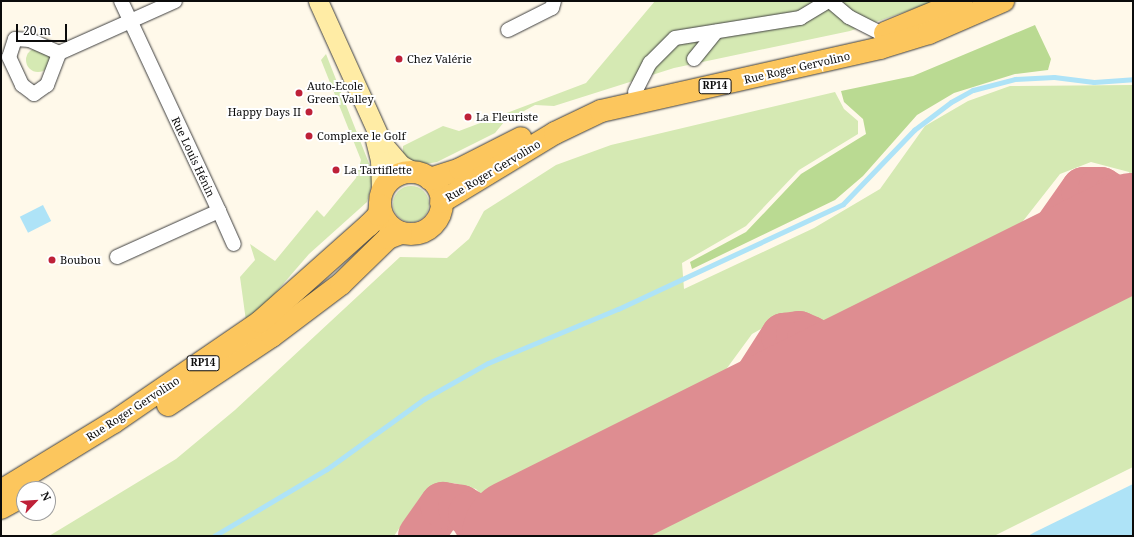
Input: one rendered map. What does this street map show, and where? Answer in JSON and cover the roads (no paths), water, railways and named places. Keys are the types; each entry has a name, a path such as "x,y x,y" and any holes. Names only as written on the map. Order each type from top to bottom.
{"main road":[{"path":"318,1 370,121 390,155 422,176 441,202 431,227 414,234 401,233 386,222 380,200 380,160 370,121"},
{"name":"Rue Roger Gervolino","path":"422,176 460,169 576,110 635,92 883,34 962,1"},
{"name":"Rue Roger Gervolino","path":"441,202 555,133 600,111 880,48 929,33 1003,1"},
{"path":"380,200 390,180 422,176"},
{"name":"Rue Roger Gervolino","path":"1,491 114,422 260,322 369,226 379,214 380,200"},
{"name":"Rue Roger Gervolino","path":"48,481 235,362 341,284 388,238 401,233"},
{"path":"1,508 16,500"}],"street":[{"name":"Rue Louis Hénin","path":"117,257 219,211 121,1"},
{"path":"59,53 175,1"},
{"path":"508,30 552,8 554,1"},
{"path":"635,92 650,63 675,38 800,18 829,1 849,17 883,34"},
{"path":"694,59 716,32"},
{"path":"219,211 234,244"}],"water":[{"path":"43,205 51,221 28,233 20,217"},
{"path":"1133,484 1133,536 1028,536 1035,532"}],"waterway":[{"path":"214,536 327,469 424,399 488,363 618,309 843,204 914,130 951,102 973,90 1015,79 1054,77 1094,82 1133,79"}],"place":[{"name":"Chez Valérie","path":"399,59"},
{"name":"Auto-Ecole Green Valley","path":"299,93"},
{"name":"Happy Days II","path":"309,112"},
{"name":"La Fleuriste","path":"468,117"},
{"name":"Complexe le Golf","path":"309,136"},
{"name":"La Tartiflette","path":"336,170"},
{"name":"Boubou","path":"52,260"}]}
